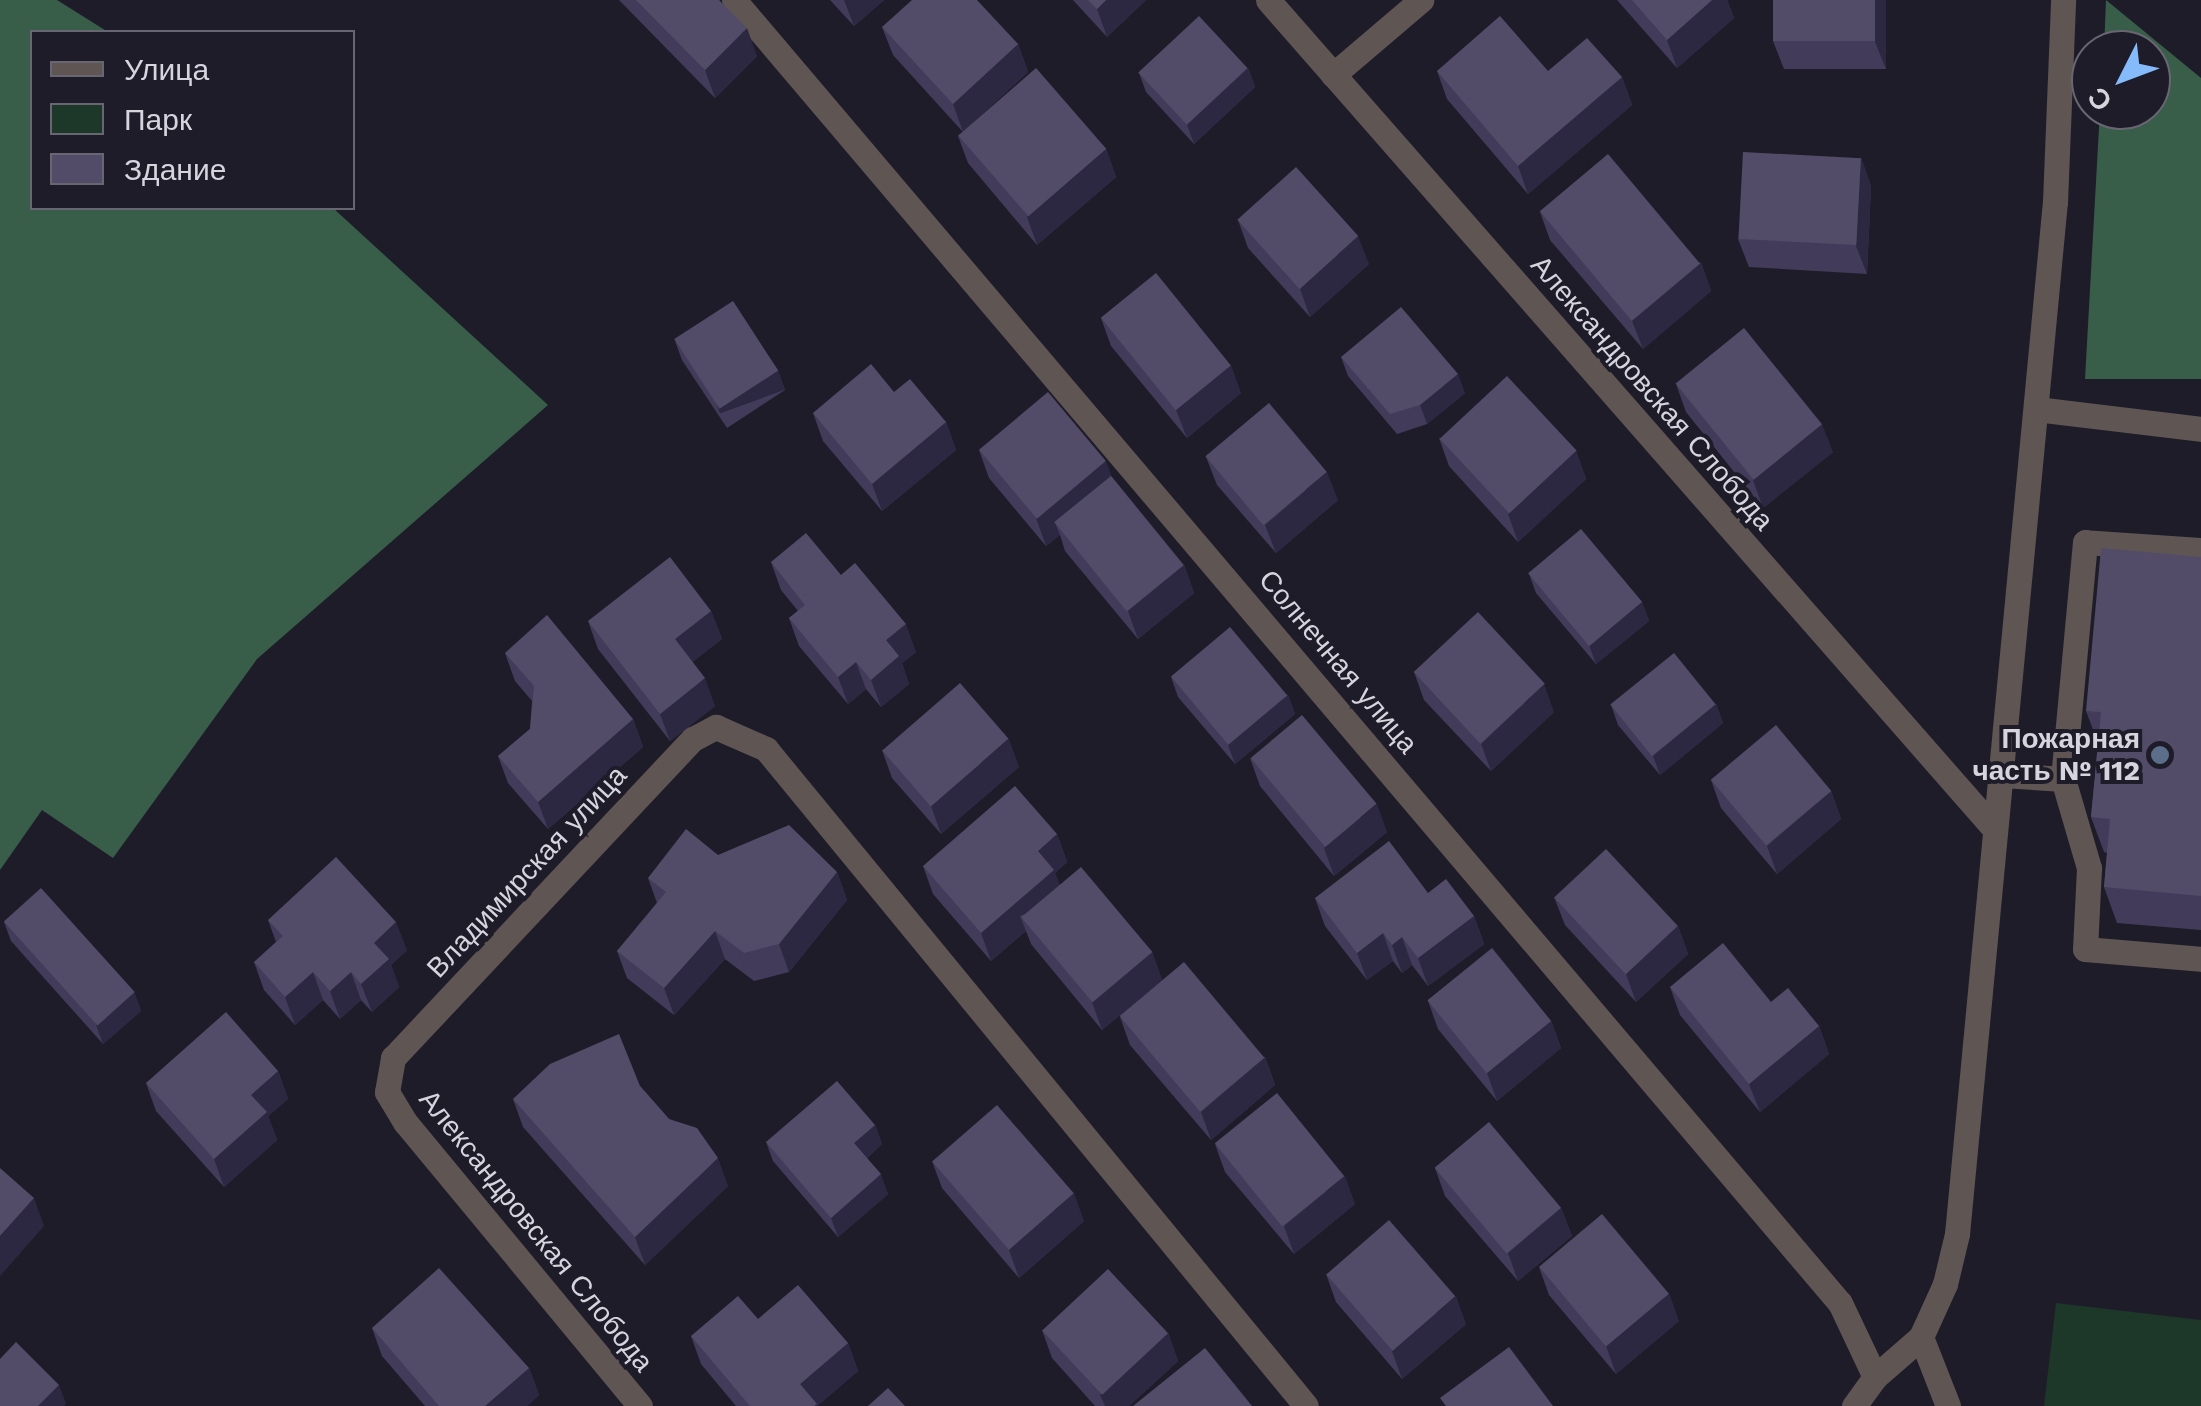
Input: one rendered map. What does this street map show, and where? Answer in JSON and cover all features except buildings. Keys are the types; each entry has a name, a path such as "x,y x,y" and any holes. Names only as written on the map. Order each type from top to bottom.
{"street":[{"name":"Солнечная улица","path":"734,0 1840,1302 1875,1376"},
{"name":"Александровская Слобода","path":"1268,0 1991,825"},
{"path":"1333,76 1421,0"},
{"path":"1854,1406 1875,1376 1921,1337 1945,1284 1957,1234 1991,825 2003,775 2055,202 2063,0"},
{"path":"2036,409 2201,429"},
{"path":"2201,550 2085,542 2063,780 2088,868 2084,948 2201,959"},
{"name":"Владимирская улица","path":"387,1092 393,1058 693,740 716,728 741,734 766,749 1306,1406"},
{"path":"2003,775 2063,780"},
{"name":"Александровская Слобода","path":"387,1092 424,1146 640,1406"},
{"path":"1921,1337 1948,1406"}],"green space":[{"path":"0,0 57,0 105,30 30,30 30,210 335,210 548,405 257,659 113,858 42,810 0,870"},
{"path":"2106,0 2143,30 2105,30"},
{"path":"2171,53 2201,78 2201,379 2085,379 2099,130 2171,130"},
{"path":"2056,1303 2201,1320 2201,1406 2044,1406"}],"place":[{"name":"Пожарная часть № 112","path":"2160,755"}]}
